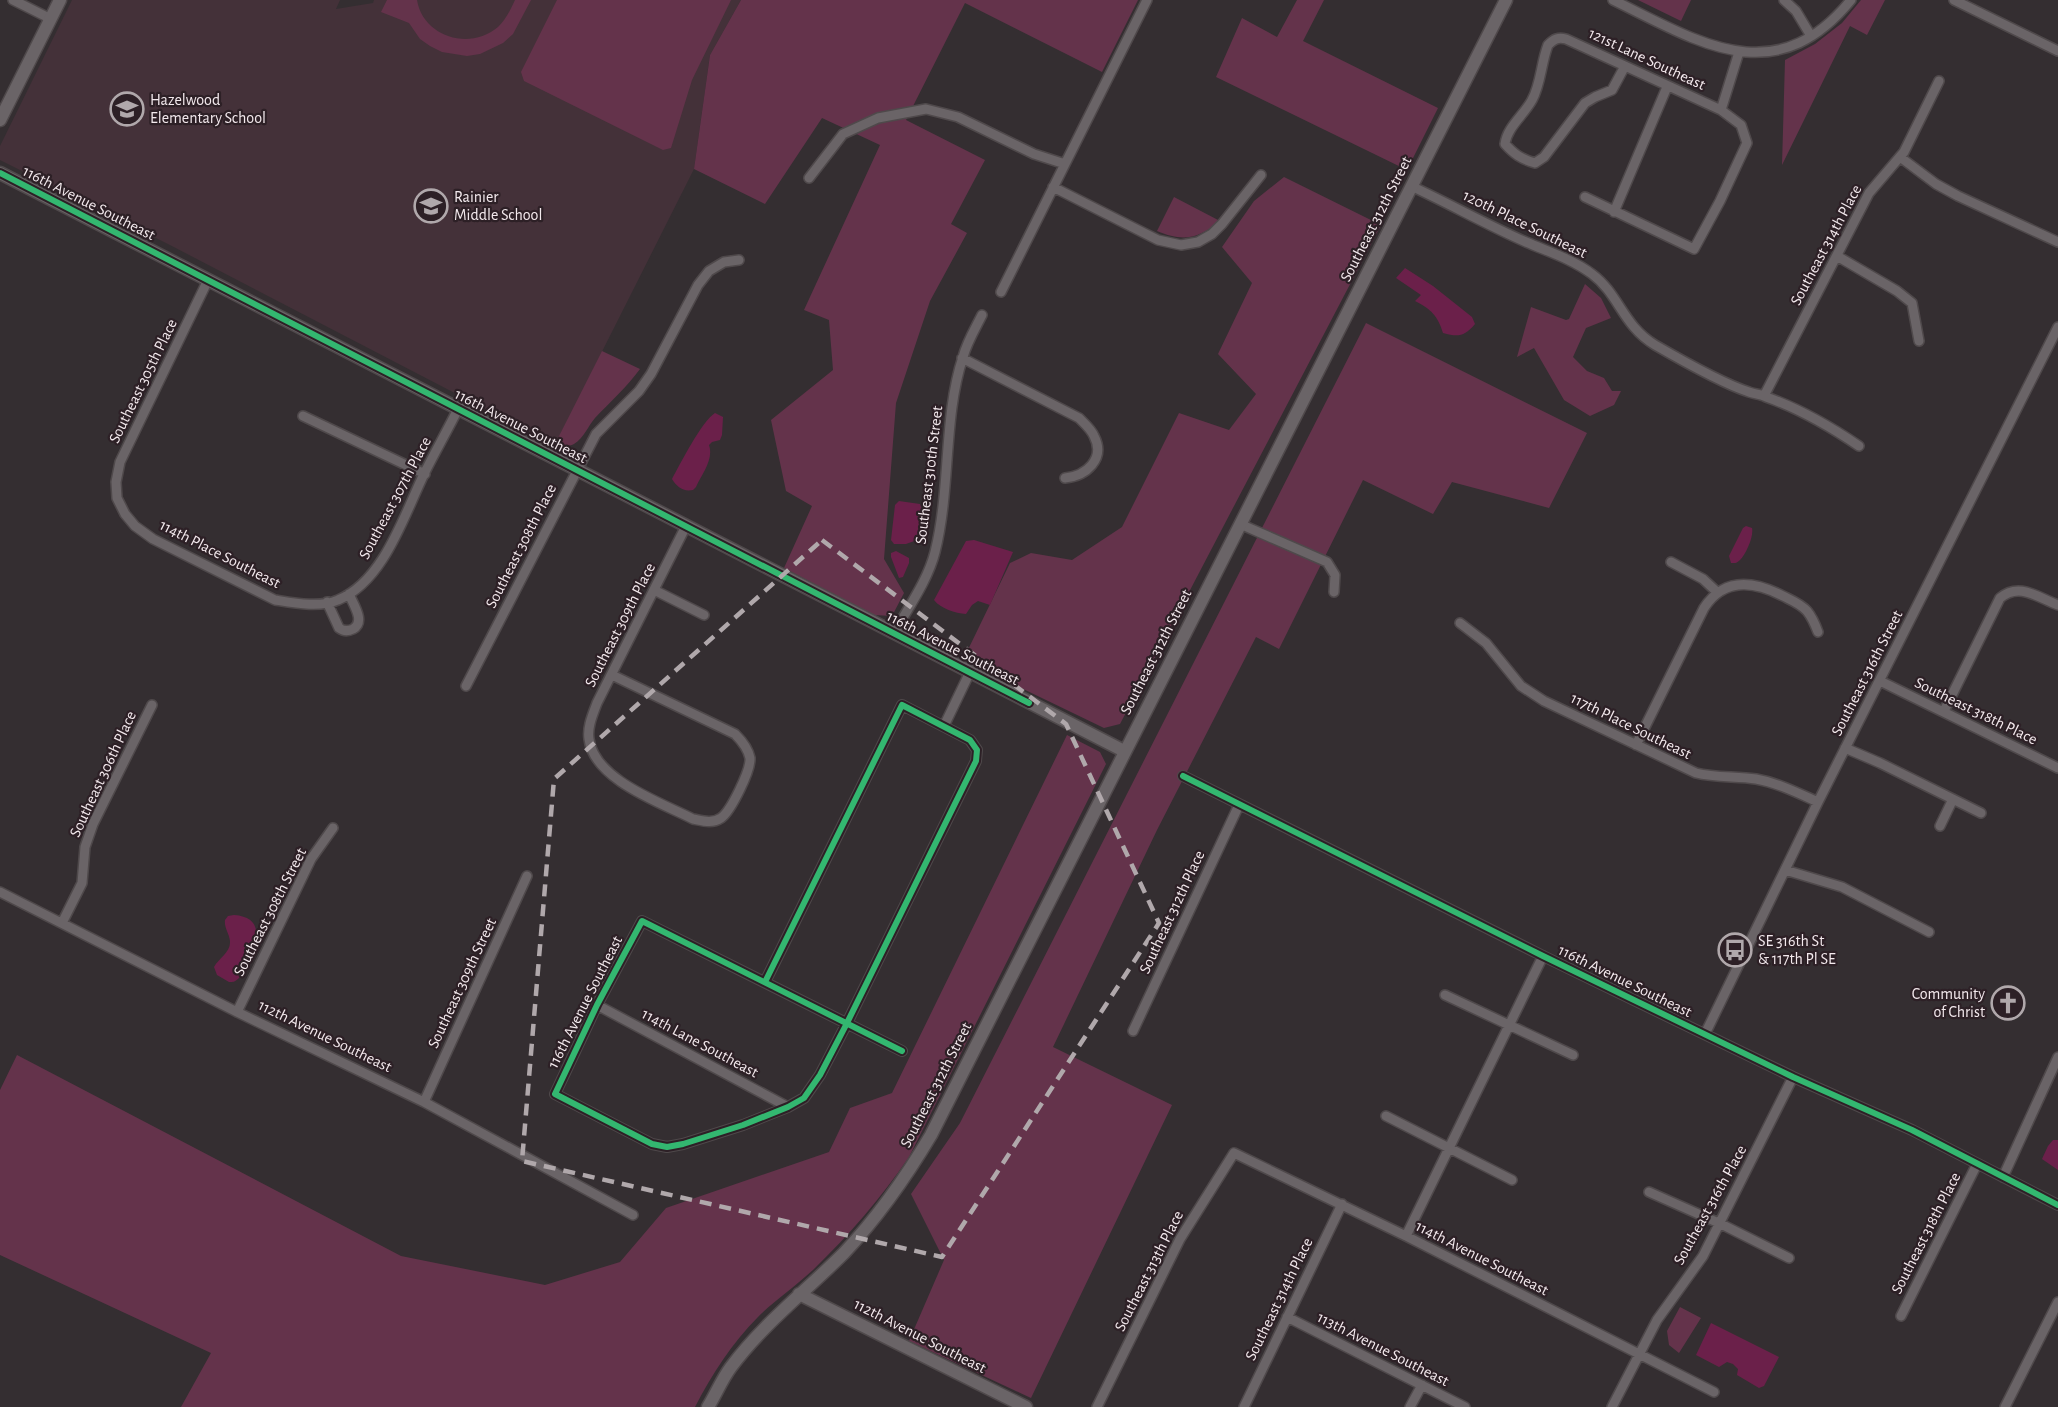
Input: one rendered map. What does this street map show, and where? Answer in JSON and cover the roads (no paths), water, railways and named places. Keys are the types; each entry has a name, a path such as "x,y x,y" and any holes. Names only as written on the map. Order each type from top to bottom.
{"street":[{"path":"13,0 51,19"},
{"path":"0,120 60,0"},
{"path":"1001,292 1148,0"},
{"name":"Southeast 312th Street","path":"708,1407 730,1368 762,1330 842,1255 861,1233 899,1186 931,1135 1506,0"},
{"path":"1613,0 1701,43 1739,52 1765,53 1795,44 1811,36 1829,24 1851,0"},
{"path":"1784,0 1796,11 1811,36"},
{"path":"1954,0 2058,51"},
{"name":"121st Lane Southeast","path":"1626,66 1612,90 1585,103 1544,157 1535,163 1513,154 1505,144 1506,135 1525,113 1534,97 1548,45 1560,37 1626,66 1667,87 1720,110"},
{"path":"1585,197 1694,249 1730,181 1747,142 1741,125 1720,110 1739,52"},
{"name":"Southeast 314th Place","path":"1764,396 1869,193 1908,145 1939,81"},
{"path":"1614,212 1667,87"},
{"path":"809,178 843,134 878,118 926,109 958,117 1034,154 1065,164"},
{"path":"1900,157 1943,188 2058,242"},
{"name":"116th Avenue Southeast","path":"0,173 1124,751"},
{"path":"1053,187 1158,240 1181,245 1198,242 1212,234 1261,175"},
{"name":"120th Place Southeast","path":"1411,186 1578,265 1601,281 1628,322 1647,340 1735,386 1764,396 1833,429 1859,447"},
{"path":"1837,256 1890,287 1912,303 1919,341"},
{"name":"Southeast 308th Place","path":"466,686 596,434 639,391 651,374 698,285 709,271 724,262 740,260"},
{"name":"Southeast 305th Place","path":"117,498 116,482 120,462 208,280"},
{"name":"Southeast 310th Street","path":"894,633 924,578 934,554 943,509 954,398 962,358 982,315"},
{"name":"Southeast 316th Street","path":"1706,1034 1818,801 2055,341 2058,327"},
{"path":"962,358 1079,418 1088,428 1095,437 1098,450 1094,461 1087,471 1076,477 1065,478"},
{"name":"Southeast 307th Place","path":"332,602 349,594 367,580 386,555 458,409"},
{"path":"303,416 425,474"},
{"name":"114th Place Southeast","path":"117,498 125,514 135,526 153,539 274,600 296,604 332,602"},
{"path":"1239,524 1327,562 1335,575 1334,592"},
{"name":"Southeast 309th Place","path":"612,675 735,734 743,742 750,761 748,770 730,807 722,817 705,822 693,819 620,782 602,767 594,755 589,740 590,721 612,675 686,526"},
{"path":"1671,562 1701,578 1718,592"},
{"path":"1636,745 1704,608 1718,592 1739,585 1753,585 1770,590 1803,608 1811,617 1818,632"},
{"path":"654,590 704,615"},
{"path":"1944,711 2000,597 2008,590 2019,590 2058,605"},
{"path":"332,602 339,628 352,630 359,618 349,594"},
{"name":"117th Place Southeast","path":"1460,623 1486,643 1516,681 1531,693 1696,773 1714,777 1764,780 1818,801"},
{"path":"944,726 970,672"},
{"name":"Southeast 318th Place","path":"1880,681 2058,768"},
{"name":"Southeast 306th Place","path":"62,923 82,883 85,847 93,824 152,705"},
{"name":"116th Avenue Southeast","path":"765,982 902,705 944,726 970,740 977,750 976,761 846,1024 820,1075 804,1098 743,1125 667,1147 652,1144 555,1094 597,1005 642,921 765,982 846,1024 902,1052"},
{"path":"1845,748 1982,813"},
{"name":"116th Avenue Southeast","path":"1183,776 1543,956 1793,1077 1912,1130 2058,1204"},
{"path":"1940,826 1953,799"},
{"name":"Southeast 312th Place","path":"1133,1031 1239,805"},
{"name":"Southeast 308th Street","path":"237,1012 311,859 333,828"},
{"path":"1785,870 1842,887 1929,932"},
{"name":"Southeast 309th Street","path":"424,1102 527,876"},
{"name":"112th Avenue Southeast","path":"0,892 237,1012 424,1102 633,1215"},
{"path":"1406,1236 1543,956"},
{"path":"1444,995 1573,1055"},
{"name":"114th Lane Southeast","path":"597,1005 788,1107"},
{"path":"2003,1177 2058,1057"},
{"name":"Southeast 316th Place","path":"1612,1407 1657,1320 1703,1256 1721,1224 1793,1077"},
{"path":"1386,1116 1512,1180"},
{"name":"114th Avenue Southeast","path":"1234,1153 1342,1204 1714,1392"},
{"name":"Southeast 313th Place","path":"1097,1407 1180,1239 1234,1153"},
{"name":"Southeast 318th Place","path":"1901,1316 1977,1164"},
{"path":"1649,1192 1721,1224 1788,1258"},
{"name":"Southeast 314th Place","path":"1244,1407 1342,1204"},
{"name":"112th Avenue Southeast","path":"799,1294 1019,1406"},
{"path":"2005,1407 2058,1302"},
{"name":"113th Avenue Southeast","path":"1287,1317 1465,1407"},
{"path":"1410,1407 1422,1385"}],"place":[{"name":"Hazelwood Elementary School","path":"127,109"},
{"name":"Rainier Middle School","path":"431,206"},
{"name":"SE 316th St & 117th Pl SE","path":"1735,950"},
{"name":"Community of Christ","path":"2008,1003"}]}
